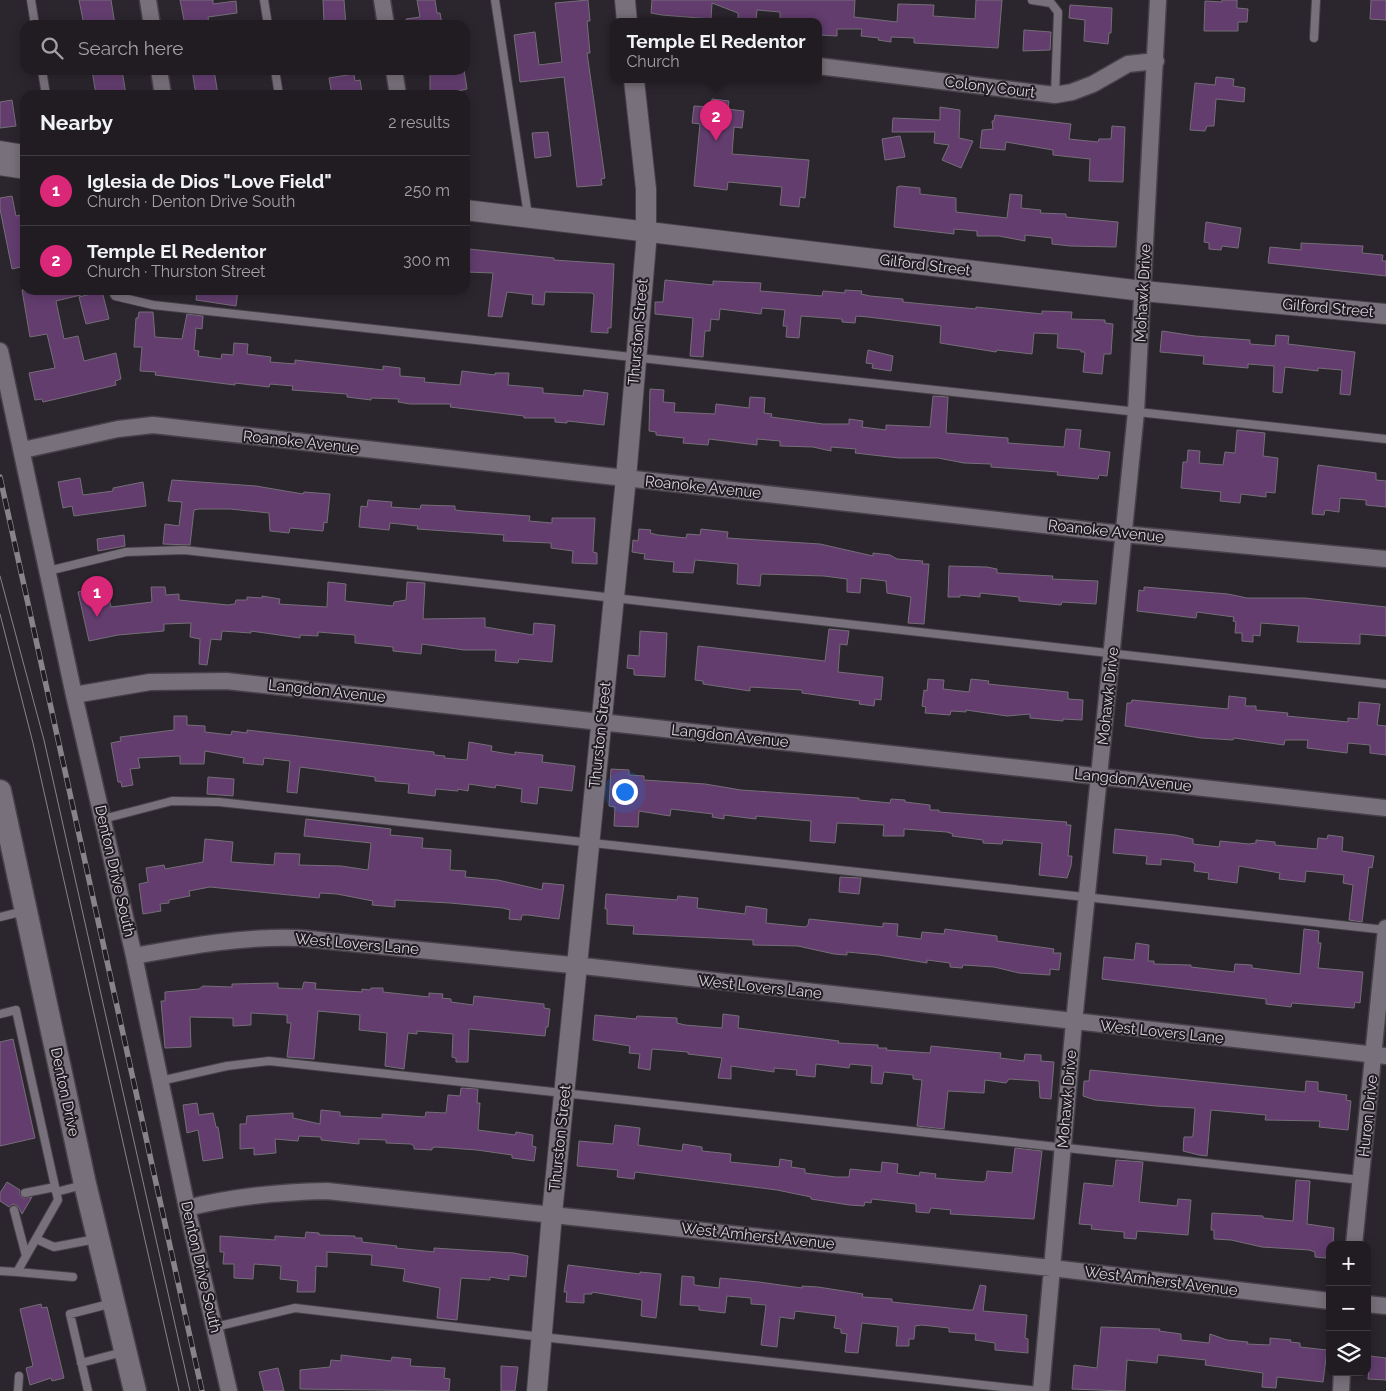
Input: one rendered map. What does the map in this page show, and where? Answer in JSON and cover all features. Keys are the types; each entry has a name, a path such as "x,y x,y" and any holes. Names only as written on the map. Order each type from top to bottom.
{"main road":[{"name":"Denton Drive","path":"0,791 97,1239 135,1391"}],"street":[{"path":"148,0 151,20"},
{"path":"382,0 385,20"},
{"path":"625,0 627,18"},
{"name":"Mohawk Drive","path":"1040,1391 1074,1022 1136,412 1158,0"},
{"name":"Colony Court","path":"822,66 1055,95 1072,92 1093,84 1128,64 1156,61"},
{"path":"160,75 162,90"},
{"path":"395,75 397,90"},
{"name":"Thurston Street","path":"537,1391 552,1214 626,478 646,232 646,189 634,83"},
{"path":"0,151 20,154"},
{"path":"0,165 20,169"},
{"name":"Gilford Street","path":"470,211 1143,291 1386,314"},
{"name":"Denton Drive South","path":"0,351 23,450 74,695 134,956 187,1208 229,1391"},
{"name":"Roanoke Avenue","path":"23,450 118,429 153,426 1123,534 1386,559"},
{"name":"Langdon Avenue","path":"74,695 150,682 226,681 1386,808"},
{"name":"Huron Drive","path":"1354,1241 1361,1180 1380,1056 1386,929"},
{"name":"West Lovers Lane","path":"134,956 229,940 271,937 577,966 1380,1056"},
{"name":"West Amherst Avenue","path":"187,1208 243,1196 275,1192 327,1191 1052,1268 1326,1301"},
{"path":"1371,1304 1386,1306"},
{"path":"1341,1391 1342,1376"}],"lane":[{"path":"31,0 34,20"},
{"path":"264,0 267,20"},
{"path":"495,0 528,217"},
{"path":"1032,0 1051,3 1058,12 1055,95"},
{"path":"1314,38 1316,0"},
{"path":"43,75 45,90"},
{"path":"277,75 278,90"},
{"path":"114,295 124,300 153,305 1386,439"},
{"path":"48,571 126,552 184,550 1386,684"},
{"path":"103,819 145,806 172,801 196,801 1386,929"},
{"path":"0,917 26,910"},
{"path":"0,1014 16,1010 58,1200 17,1272"},
{"path":"160,1081 227,1066 270,1061 1361,1180"},
{"path":"25,1193 57,1190 85,1184"},
{"path":"14,1210 26,1256"},
{"path":"36,1239 54,1247 97,1239"},
{"path":"0,1271 72,1277"},
{"path":"88,1391 70,1314 113,1303"},
{"path":"214,1328 295,1308 542,1338 1040,1391"},
{"path":"81,1362 125,1352"},
{"path":"18,1391 19,1376"}],"building":[{"path":"79,0 111,0 114,20 83,20"},
{"path":"180,0 213,0 213,4 236,1 237,13 208,17 208,20 184,20"},
{"path":"323,0 344,0 346,20 324,20"},
{"path":"417,0 435,0 437,13 440,13 441,20 406,20 420,17"},
{"path":"588,0 590,21 587,21 590,53 587,53 605,178 601,179 602,185 577,187 564,77 520,82 514,35 535,32 539,65 562,62 555,3"},
{"path":"652,0 855,0 854,17 897,22 898,4 934,5 933,16 975,19 976,0 1002,0 998,48 914,43 914,38 891,37 891,42 878,40 879,38 861,36 862,29 837,29 837,36 822,35 822,18 780,18 780,12 757,10 756,18 738,18 738,13 712,3 711,18 651,13"},
{"path":"1222,0 1237,0 1237,8 1248,9 1247,22 1238,22 1238,31 1204,31 1205,1 1222,2"},
{"path":"1371,0 1386,0 1386,20 1370,19"},
{"path":"1070,5 1112,8 1111,33 1109,33 1108,44 1084,41 1085,20 1069,18"},
{"path":"1024,30 1051,32 1050,50 1023,51"},
{"path":"93,75 123,75 125,90 95,90"},
{"path":"193,75 215,75 217,90 195,90"},
{"path":"354,75 355,81 360,80 362,90 331,90 329,78"},
{"path":"430,75 465,75 467,89 430,90"},
{"path":"1216,77 1234,79 1233,86 1245,88 1244,102 1216,99 1214,126 1207,126 1205,131 1190,130 1195,83 1215,85"},
{"path":"712,99 729,101 728,109 744,111 742,128 734,127 732,154 809,160 805,198 800,197 799,207 780,205 782,187 728,182 727,190 694,186 700,124 692,123 694,106 711,107"},
{"path":"12,100 16,126 0,128 0,102"},
{"path":"940,107 960,110 959,138 973,141 961,168 942,160 949,145 934,143 935,132 892,132 893,118 940,120"},
{"path":"995,115 1071,124 1069,139 1098,142 1099,139 1111,139 1112,126 1125,127 1123,182 1089,181 1090,159 1053,155 1053,150 1006,142 1005,150 980,148 982,130 993,129 992,121 994,121"},
{"path":"548,132 551,156 535,158 532,133"},
{"path":"900,136 905,157 885,160 882,139"},
{"path":"897,187 920,188 920,194 956,198 956,212 1007,218 1010,194 1022,195 1021,208 1041,210 1040,213 1066,214 1066,217 1118,222 1116,247 1052,244 1052,238 1025,235 1025,241 999,236 977,236 977,231 954,229 954,234 894,227"},
{"path":"12,196 16,216 20,215 20,267 12,269 0,209 0,198"},
{"path":"1206,222 1241,228 1238,248 1222,246 1221,250 1209,249 1209,243 1204,242"},
{"path":"1301,243 1363,246 1362,253 1383,255 1382,261 1386,261 1386,276 1268,263 1270,247 1301,250"},
{"path":"470,249 554,258 554,260 614,264 611,328 608,328 608,333 591,332 594,295 592,293 545,292 544,305 532,304 533,295 507,292 502,317 488,316 493,273 470,272"},
{"path":"665,280 713,285 713,281 761,283 760,291 822,296 823,291 845,293 845,290 862,291 861,294 903,299 903,302 976,309 976,307 1042,314 1042,311 1072,312 1071,319 1105,320 1105,323 1113,324 1111,354 1104,354 1102,374 1083,372 1085,352 1057,348 1058,334 1034,333 1032,354 997,350 996,352 940,343 941,326 856,316 855,323 842,322 842,319 801,316 799,338 786,337 787,326 783,326 785,310 762,308 761,314 720,309 719,320 711,319 710,331 705,331 703,357 690,356 693,318 655,314 655,302 663,302"},
{"path":"23,295 81,295 56,301 64,339 78,336 84,361 116,353 121,379 115,381 116,385 43,402 42,399 35,400 29,373 55,368 47,334 30,337"},
{"path":"103,295 109,319 86,324 79,297"},
{"path":"196,295 237,295 236,306 196,300"},
{"path":"139,312 153,312 155,337 182,339 187,314 203,316 202,329 196,328 194,350 199,351 198,356 221,359 222,354 233,355 234,343 248,344 247,354 271,357 270,362 295,364 295,360 383,370 383,366 400,368 400,376 425,378 424,382 460,385 462,371 495,375 495,373 509,373 508,385 543,388 543,393 583,396 584,390 608,393 604,425 567,421 567,423 555,422 555,418 524,418 524,416 450,407 451,404 410,404 398,402 399,399 371,398 371,400 347,397 347,394 292,390 293,386 270,384 269,387 235,383 235,385 155,375 156,372 140,371 142,347 134,347 136,318 138,318"},
{"path":"1162,331 1195,336 1250,340 1250,344 1275,346 1276,335 1289,336 1288,344 1355,352 1350,395 1340,394 1342,370 1318,368 1318,371 1285,367 1282,393 1273,392 1274,366 1248,364 1248,368 1203,364 1204,356 1160,352"},
{"path":"868,350 893,356 891,371 872,368 873,364 866,363"},
{"path":"650,389 664,390 663,402 675,403 674,412 715,414 716,404 749,408 750,397 765,398 764,413 772,414 771,417 823,424 849,424 849,419 863,421 862,427 886,430 886,425 930,427 933,396 948,397 946,433 1008,438 1008,443 1064,447 1066,429 1081,430 1079,448 1110,452 1107,476 1099,475 1098,479 1057,475 1058,472 991,467 991,464 964,463 938,458 899,458 855,453 856,449 831,447 831,451 813,447 780,446 780,441 757,439 757,445 709,439 708,445 683,443 684,438 656,435 656,432 649,431"},
{"path":"1237,430 1265,433 1263,456 1278,458 1275,493 1266,492 1266,497 1241,494 1240,503 1220,501 1221,492 1181,488 1183,462 1187,462 1188,450 1200,451 1199,463 1223,465 1225,452 1235,453"},
{"path":"1318,465 1376,473 1376,480 1386,481 1386,507 1366,505 1366,500 1340,498 1339,512 1325,510 1324,515 1312,514"},
{"path":"80,478 83,495 113,491 113,488 143,482 146,506 74,516 72,506 63,508 58,482"},
{"path":"172,480 256,486 303,494 304,492 330,494 327,523 324,522 323,531 290,528 289,533 270,531 269,513 230,509 199,509 194,510 190,545 163,544 165,524 179,526 182,502 168,501"},
{"path":"368,500 392,502 391,507 420,509 421,505 455,506 455,510 530,516 529,521 552,523 552,518 595,518 593,552 597,553 597,564 572,563 573,551 551,548 551,543 503,541 504,535 417,529 418,526 390,523 389,530 359,527 361,506 367,507"},
{"path":"639,529 651,530 650,533 658,535 686,538 687,534 700,535 701,529 728,532 727,538 820,544 873,556 873,553 890,555 897,559 923,561 922,564 929,564 924,624 908,623 911,597 887,593 886,581 861,578 860,593 847,592 847,579 824,576 761,574 760,586 737,584 738,564 695,560 693,573 673,572 674,562 644,559 645,554 632,552 633,540 638,541"},
{"path":"124,535 125,546 98,551 97,539"},
{"path":"949,566 987,567 997,569 997,573 1053,576 1052,579 1098,581 1096,604 1062,602 1061,605 1019,601 1019,597 980,593 980,597 960,595 960,597 948,597"},
{"path":"328,582 346,584 345,601 393,606 394,602 406,600 407,582 425,583 423,619 485,618 485,627 533,635 534,623 555,625 552,662 519,659 518,663 495,661 496,650 464,650 422,644 421,654 393,651 393,647 355,643 355,635 318,632 318,636 300,635 300,638 251,631 251,633 222,631 221,640 211,639 207,665 199,664 200,639 190,637 191,623 164,624 164,631 118,635 89,641 78,592 106,585 111,607 152,602 151,587 165,587 166,595 179,594 179,600 228,605 235,604 236,600 247,600 247,597 262,598 262,596 280,599 279,604 327,607"},
{"path":"1144,587 1228,594 1247,598 1305,598 1386,607 1386,636 1360,634 1360,644 1297,642 1299,626 1261,623 1260,636 1253,635 1253,642 1242,641 1242,633 1235,633 1236,622 1233,621 1234,617 1197,612 1196,618 1137,611 1139,590 1144,591"},
{"path":"829,629 849,631 847,645 840,644 838,672 883,677 881,700 875,699 874,706 859,704 860,701 802,693 802,690 750,687 750,691 703,684 703,681 695,680 698,646 825,661"},
{"path":"640,631 667,633 665,677 634,675 634,669 627,668 628,655 639,656"},
{"path":"928,679 944,680 943,689 969,692 971,679 989,681 988,684 1068,692 1068,699 1083,700 1082,720 1063,719 1063,721 1030,718 1030,714 1007,716 966,710 966,712 951,711 950,715 925,713 926,707 922,706 924,690 927,691"},
{"path":"1229,696 1246,698 1245,706 1256,706 1256,710 1288,713 1287,716 1348,722 1348,718 1358,719 1359,702 1380,704 1377,725 1386,726 1386,755 1370,753 1370,745 1348,743 1347,753 1307,748 1308,740 1285,740 1284,745 1234,738 1233,740 1201,738 1125,726 1127,703 1131,703 1132,700 1228,709"},
{"path":"174,716 187,716 187,725 205,726 205,732 231,735 232,731 247,733 247,730 434,752 434,755 445,756 444,758 467,760 469,742 492,746 491,751 515,755 515,752 543,755 542,762 575,766 572,791 539,787 537,804 521,802 522,789 496,785 495,788 469,784 468,791 436,789 435,796 408,793 409,784 375,781 375,777 300,767 297,793 287,792 290,761 264,758 263,765 243,763 244,758 205,751 204,764 180,764 180,756 138,758 140,768 130,769 133,785 122,787 121,782 118,782 111,743 121,741 120,737 174,730"},
{"path":"611,769 629,770 629,775 644,776 644,780 705,784 741,790 859,798 859,800 890,803 891,799 905,800 905,802 930,805 930,810 939,810 939,812 1067,822 1066,825 1071,825 1068,856 1072,856 1071,866 1067,878 1039,875 1042,843 1003,840 1002,844 983,843 983,840 952,836 953,834 947,832 904,829 904,836 883,836 884,825 837,823 835,843 810,841 811,821 756,816 756,819 724,815 724,819 712,817 713,814 671,809 670,816 639,811 638,827 614,826 615,807 609,806"},
{"path":"208,777 234,779 233,796 207,794"},
{"path":"306,819 391,829 390,835 423,838 422,848 451,850 450,870 466,871 465,877 498,880 542,890 543,883 564,885 559,919 522,915 521,920 509,919 510,910 503,908 450,903 395,900 395,907 372,905 373,901 337,894 320,893 319,898 210,887 189,891 190,896 169,900 169,903 160,904 161,911 143,914 139,884 148,882 146,868 164,865 165,869 203,862 205,839 233,842 231,862 274,865 275,853 300,854 299,865 341,866 368,870 371,843 304,836"},
{"path":"1115,829 1175,835 1193,839 1193,844 1219,847 1220,841 1249,844 1256,843 1256,840 1275,842 1275,845 1317,849 1318,838 1327,839 1328,835 1343,837 1342,851 1374,856 1372,868 1369,867 1362,922 1349,920 1353,885 1343,883 1344,875 1306,871 1305,882 1279,879 1280,873 1239,866 1237,883 1208,879 1209,873 1194,871 1195,864 1192,862 1161,859 1161,865 1146,864 1147,856 1113,853"},
{"path":"840,877 861,878 859,894 839,892"},
{"path":"606,894 677,900 678,896 698,898 697,908 745,914 746,906 767,909 766,923 805,927 808,925 809,919 883,927 883,923 898,924 897,936 921,939 922,932 944,934 945,929 997,936 997,941 1054,949 1053,953 1061,953 1059,970 1050,969 1050,975 1019,973 994,967 963,965 962,968 950,967 950,963 927,960 927,963 879,955 847,952 847,955 834,954 798,946 753,945 753,940 633,934 634,926 607,924"},
{"path":"1304,929 1319,931 1318,943 1321,943 1318,968 1363,972 1360,1003 1355,1002 1354,1008 1292,1003 1291,1007 1266,1004 1266,999 1102,979 1104,957 1134,960 1136,943 1149,945 1148,961 1154,961 1154,964 1191,965 1191,967 1234,972 1235,964 1252,965 1252,968 1300,974"},
{"path":"304,982 316,983 315,989 362,992 362,989 383,988 383,992 429,997 429,993 443,994 442,998 451,999 451,1002 473,1005 474,996 544,1004 544,1008 550,1009 548,1027 546,1027 545,1036 469,1029 468,1062 456,1062 456,1058 452,1057 453,1034 417,1031 417,1034 408,1033 404,1069 385,1066 387,1033 359,1030 360,1015 318,1011 314,1059 287,1057 291,1023 287,1023 287,1015 251,1013 251,1025 233,1026 233,1018 190,1017 191,1047 165,1048 161,1001 165,1001 165,992 199,989 203,986 232,987 232,984 278,983 278,988 302,989"},
{"path":"723,1014 739,1016 738,1028 839,1041 838,1043 878,1045 878,1048 887,1048 886,1050 930,1053 931,1046 1001,1053 1000,1058 1024,1061 1025,1054 1041,1055 1041,1061 1054,1062 1051,1099 1040,1098 1039,1081 1009,1079 1006,1083 985,1080 984,1093 948,1091 944,1129 917,1126 922,1080 913,1079 913,1075 884,1072 882,1084 871,1083 872,1066 850,1064 849,1068 816,1064 815,1077 796,1075 797,1070 774,1068 774,1072 731,1066 731,1079 718,1078 722,1058 688,1054 688,1052 652,1049 650,1070 638,1068 640,1054 629,1053 630,1046 593,1040 595,1015 636,1019 637,1016 677,1018 677,1023 685,1025 722,1028"},
{"path":"13,1039 35,1138 0,1146 0,1042"},
{"path":"1090,1070 1305,1092 1306,1081 1318,1082 1318,1091 1347,1095 1346,1100 1351,1101 1348,1130 1319,1127 1320,1121 1265,1120 1266,1115 1211,1110 1207,1156 1199,1155 1183,1151 1184,1137 1192,1137 1193,1135 1195,1108 1095,1100 1083,1096 1084,1081 1089,1081"},
{"path":"461,1088 478,1089 477,1103 480,1103 478,1130 515,1135 516,1132 533,1135 532,1146 536,1147 534,1161 512,1158 512,1155 477,1150 436,1147 432,1148 432,1150 414,1149 414,1146 411,1144 386,1143 386,1140 359,1139 359,1144 321,1140 321,1137 299,1136 298,1141 275,1139 276,1153 254,1155 254,1148 240,1149 240,1124 246,1124 247,1116 293,1113 293,1118 320,1124 321,1110 340,1112 340,1116 382,1118 382,1114 425,1117 426,1112 446,1113 448,1095 460,1096"},
{"path":"197,1103 199,1115 213,1113 216,1127 218,1127 223,1158 203,1161 198,1130 187,1133 183,1105"},
{"path":"615,1125 640,1128 638,1145 682,1151 683,1144 702,1147 702,1151 731,1154 730,1162 779,1167 780,1159 792,1161 791,1167 805,1169 805,1173 836,1177 849,1177 850,1169 881,1172 882,1162 898,1164 897,1173 919,1176 920,1172 936,1174 935,1178 983,1182 986,1180 987,1171 1012,1173 1015,1148 1042,1151 1034,1219 950,1214 951,1210 931,1208 929,1213 916,1212 916,1204 872,1199 871,1203 865,1202 864,1206 849,1205 811,1199 811,1197 777,1190 635,1172 634,1179 617,1177 618,1170 577,1166 579,1141 613,1144"},
{"path":"1116,1160 1143,1162 1139,1202 1177,1206 1178,1199 1191,1200 1188,1235 1137,1231 1136,1239 1124,1238 1124,1232 1091,1229 1092,1225 1079,1224 1084,1183 1113,1186"},
{"path":"1296,1180 1310,1181 1307,1224 1334,1228 1333,1241 1326,1241 1326,1258 1315,1257 1315,1252 1309,1250 1262,1247 1231,1240 1214,1239 1214,1230 1211,1230 1212,1213 1263,1216 1263,1218 1293,1221"},
{"path":"7,1182 20,1190 20,1195 23,1198 32,1197 22,1214 18,1206 13,1204 9,1207 0,1201 0,1193"},
{"path":"306,1232 319,1233 319,1235 355,1236 355,1238 362,1238 362,1242 434,1252 434,1248 514,1253 528,1256 526,1277 509,1275 509,1280 490,1277 490,1280 461,1278 457,1320 437,1318 440,1288 403,1281 405,1269 371,1265 372,1255 327,1252 327,1267 316,1266 315,1292 297,1292 298,1281 280,1279 281,1266 254,1264 253,1279 234,1278 234,1264 223,1264 224,1252 220,1252 220,1236 275,1240 275,1236 305,1238"},
{"path":"568,1265 640,1274 640,1272 661,1274 656,1318 641,1316 642,1300 592,1292 592,1294 584,1294 584,1303 566,1302 567,1292 564,1292"},
{"path":"682,1276 694,1277 694,1285 719,1288 720,1278 802,1288 802,1286 818,1287 863,1294 862,1297 892,1299 892,1302 969,1310 973,1310 980,1285 986,1286 983,1311 1027,1315 1025,1338 1028,1339 1028,1353 995,1350 995,1343 975,1340 976,1334 949,1332 949,1328 922,1325 915,1326 914,1339 909,1339 909,1346 896,1346 898,1327 862,1323 858,1353 845,1352 847,1334 841,1333 841,1329 834,1328 836,1316 795,1311 794,1319 780,1317 777,1347 761,1345 766,1305 751,1304 751,1298 727,1296 725,1313 699,1310 699,1306 680,1305"},
{"path":"41,1304 42,1308 47,1307 64,1378 52,1381 51,1378 30,1385 26,1368 33,1366 20,1309"},
{"path":"1101,1327 1160,1329 1159,1331 1181,1334 1181,1340 1209,1343 1210,1334 1227,1340 1248,1342 1247,1344 1270,1345 1270,1338 1291,1340 1290,1342 1300,1343 1300,1347 1326,1350 1323,1382 1277,1377 1276,1388 1262,1387 1263,1373 1205,1365 1206,1360 1158,1355 1157,1363 1127,1360 1125,1391 1072,1389 1074,1365 1097,1368"},
{"path":"341,1355 391,1361 392,1357 411,1359 410,1366 445,1368 444,1378 450,1379 449,1391 300,1389 300,1370 330,1367 331,1360 341,1361"},
{"path":"1371,1356 1386,1358 1386,1380 1368,1379 1368,1376 1371,1376"},
{"path":"501,1366 518,1367 515,1391 501,1391"},
{"path":"278,1368 284,1391 264,1391 259,1372"}],"tram line":[{"path":"0,576 44,740 190,1391"},
{"path":"0,614 33,743 179,1391"}],"railway":[{"path":"0,477 202,1391"}],"place":[{"name":"Temple El Redentor","path":"716,141"},
{"name":"Iglesia de Dios \"Love Field\"","path":"97,617"}]}
